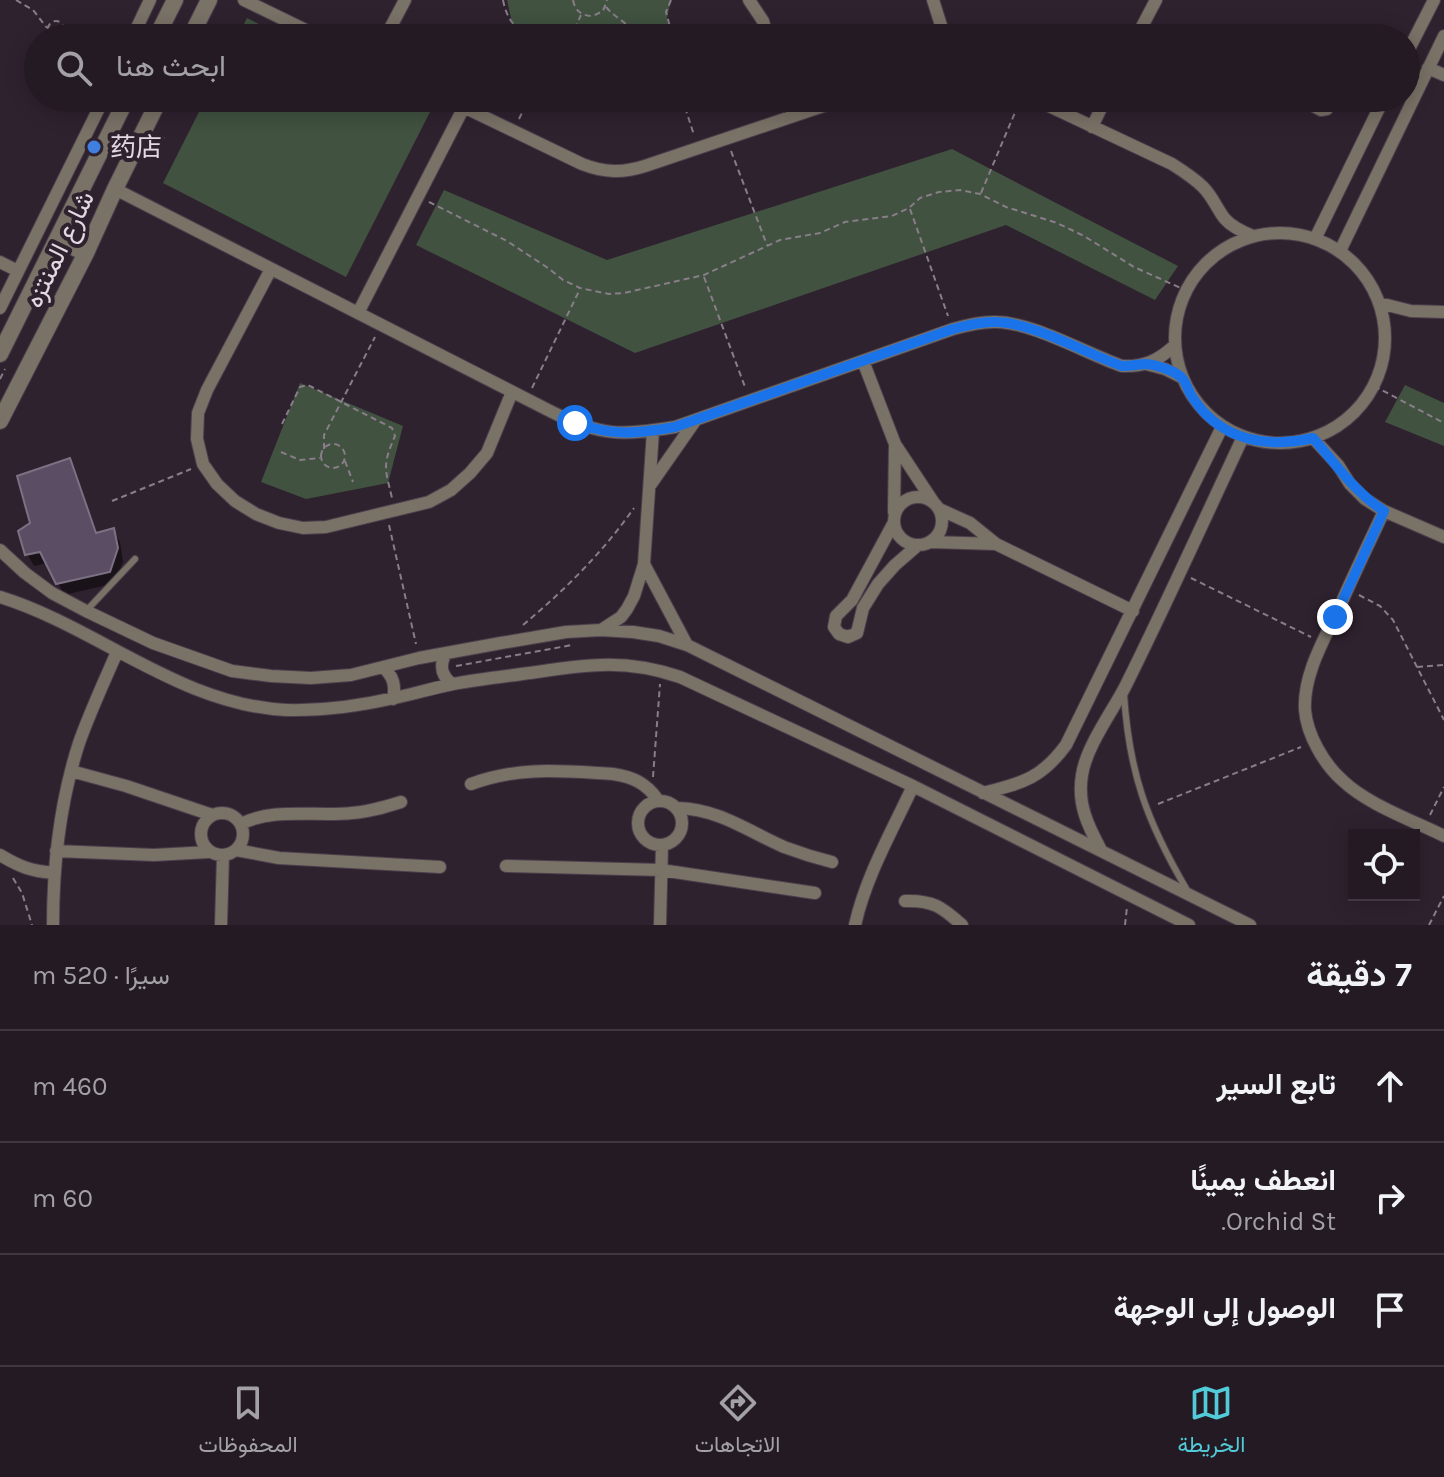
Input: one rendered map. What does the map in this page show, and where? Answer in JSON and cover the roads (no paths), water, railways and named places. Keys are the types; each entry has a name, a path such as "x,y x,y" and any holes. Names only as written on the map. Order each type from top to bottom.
{"street":[{"path":"139,24 150,0"},
{"path":"163,24 175,0"},
{"path":"197,24 209,0"},
{"path":"244,0 293,24"},
{"path":"392,24 405,0"},
{"path":"749,0 764,24"},
{"path":"933,0 941,24"},
{"path":"1143,24 1156,0"},
{"path":"1420,28 1434,0"},
{"path":"1420,85 1444,36"},
{"path":"1428,68 1444,75"},
{"path":"0,308 97,112"},
{"name":"شارع المنتزه","path":"0,354 120,112"},
{"name":"شارع المنتزه","path":"0,421 86,253 153,112"},
{"path":"358,313 461,112"},
{"path":"474,112 582,164 614,172 630,171 803,112"},
{"path":"1061,112 1172,164 1204,187 1226,219 1253,236"},
{"path":"1092,127 1099,112"},
{"path":"1315,239 1377,112"},
{"path":"1340,251 1407,112"},
{"path":"115,189 526,399 575,423 600,431 627,434 675,427 975,323 1019,325 1122,366 1146,364 1162,357 1174,346"},
{"path":"1222,249 1226,219"},
{"path":"1295,234 1340,251 1370,283 1385,326 1382,367 1363,404 1330,431 1290,443 1266,443 1222,427 1198,405 1181,377 1174,346 1176,317 1185,290 1201,267 1222,249 1253,236 1295,234"},
{"path":"57,240 86,253"},
{"path":"0,262 18,271"},
{"path":"271,269 198,413 197,439 203,464 217,484 235,501 256,514 303,528 326,527 429,502 451,490 487,453 512,392"},
{"path":"1379,303 1411,311 1444,312"},
{"path":"1385,326 1411,311"},
{"path":"863,361 895,444 936,506 943,523 937,537 931,542"},
{"path":"1146,364 1181,377"},
{"path":"649,487 697,419"},
{"path":"983,793 1023,782 1040,773 1066,745 1222,427"},
{"path":"601,630 621,617 627,609 644,564 653,431"},
{"path":"1330,431 1338,465"},
{"path":"1101,850 1083,811 1080,791 1082,771 1243,437"},
{"path":"1313,438 1365,499 1384,511 1444,537"},
{"path":"895,444 896,532 901,539 917,546"},
{"path":"996,544 931,542 917,546 886,574 863,608 857,633 848,637 839,634 834,627 834,619 852,600 903,502 919,497 970,523 996,544 1133,611"},
{"path":"1384,511 1323,643 1307,686 1305,712 1314,742 1325,761 1350,787 1444,836"},
{"path":"0,550 52,593 86,611 153,643 232,671 311,678 351,675 419,658 566,632 601,630 646,634 687,645 1250,925"},
{"path":"644,564 687,645"},
{"path":"0,597 50,616 179,682 213,695 284,710 357,706 452,684 600,664 661,671 680,677 913,786 1189,925"},
{"path":"852,600 863,608"},
{"path":"53,925 56,851 71,771 88,717 117,652"},
{"path":"446,653 441,670 445,679 452,684"},
{"path":"383,667 393,681 393,699"},
{"path":"471,784 504,774 538,770 627,776 678,808 682,828 675,840 662,845 646,839 638,824 643,808 655,796"},
{"path":"71,771 212,815 225,813 241,824 243,838 230,853 221,925"},
{"path":"855,925 870,879 913,786"},
{"path":"241,824 263,816 351,813 376,810 401,802"},
{"path":"678,808 711,813 785,847 832,862"},
{"path":"209,852 200,833 202,825 212,815"},
{"path":"660,925 662,845"},
{"path":"56,851 154,855 209,852 440,867"},
{"path":"0,855 18,866 54,873"},
{"path":"506,866 661,870 815,893"},
{"path":"905,901 935,904 948,911 962,925"}],"lane":[{"path":"86,611 135,559"},
{"path":"1124,688 1129,742 1146,809 1164,850 1191,896"}],"place":[{"name":"药店","path":"94,147"}]}
